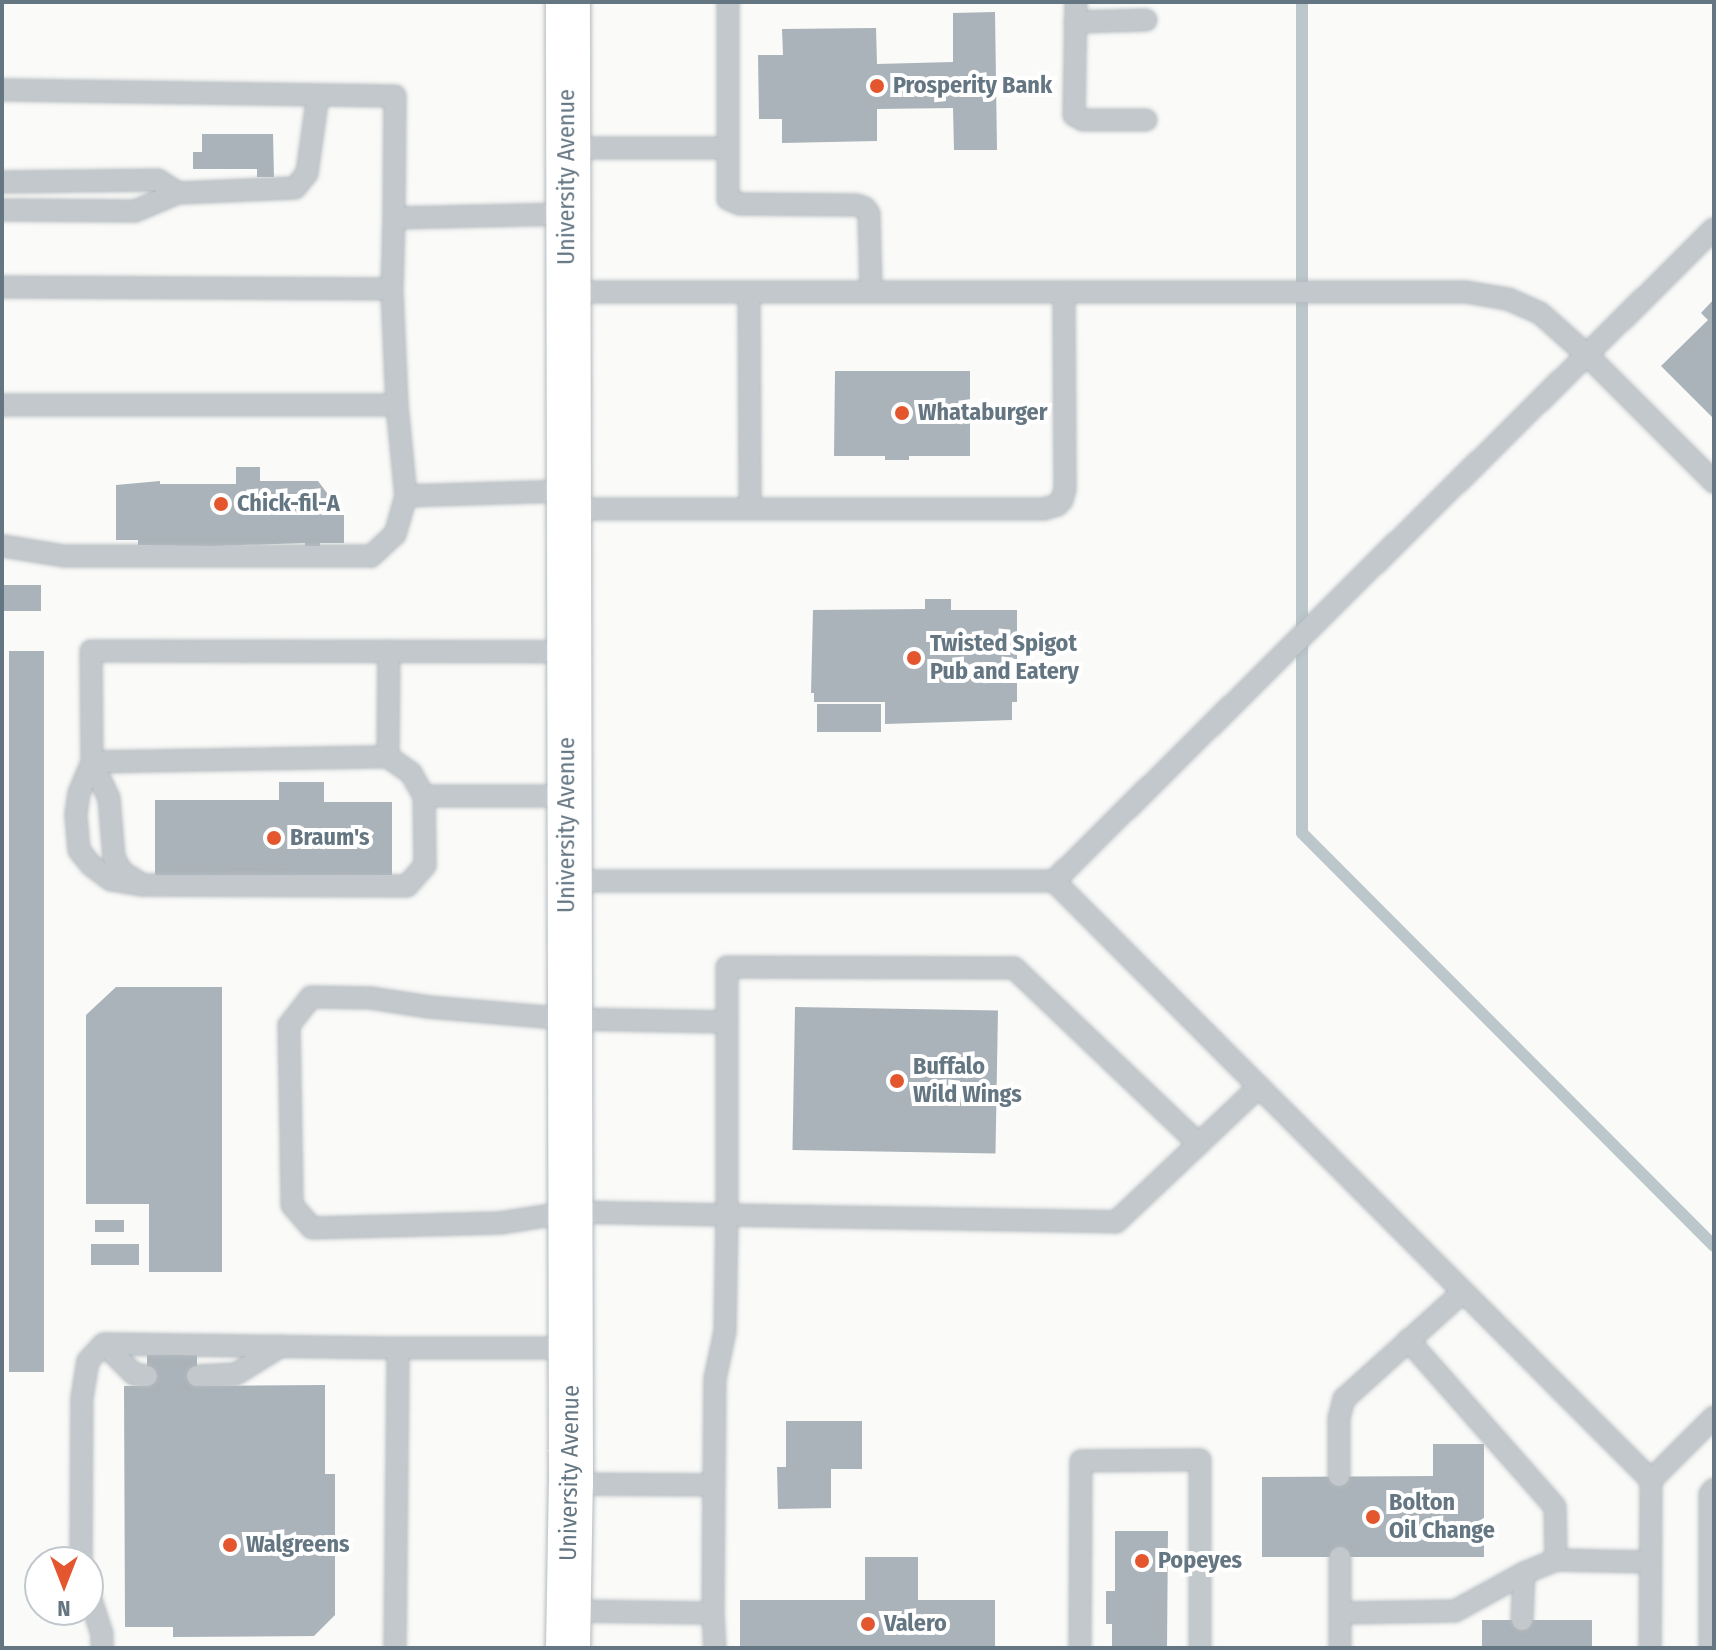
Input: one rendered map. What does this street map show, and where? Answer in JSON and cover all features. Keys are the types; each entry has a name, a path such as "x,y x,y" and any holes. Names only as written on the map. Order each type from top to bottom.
{"main road":[{"name":"University Avenue","path":"568,2 567,796 571,1348 568,1630"}],"lane":[{"path":"728,2 728,199 740,204 856,205 865,208 869,214 871,292"},
{"path":"1146,20 1076,12 1074,115 1083,120 1146,120"},
{"path":"2,90 395,96 392,289 397,405 406,496 395,534 371,556 64,556 2,546"},
{"path":"2,210 135,211 178,193 295,188 307,173 318,95"},
{"path":"568,148 727,148"},
{"path":"2,182 158,180 178,193"},
{"path":"394,218 568,214"},
{"path":"568,881 1054,881 1714,229"},
{"path":"2,287 392,289"},
{"path":"567,292 1466,292 1508,299 1540,313 1587,355 1714,482"},
{"path":"749,292 750,509"},
{"path":"406,496 750,509 1044,509 1057,505 1065,489 1064,292"},
{"path":"2,405 397,405"},
{"path":"92,762 388,757 411,773 424,796 425,865 407,886 143,885 111,880 91,865 79,850 76,814 79,793 92,762 91,651 567,652"},
{"path":"388,757 389,651"},
{"path":"92,762 109,798 114,858 122,872 143,885"},
{"path":"424,796 567,796"},
{"path":"1054,881 1651,1480"},
{"path":"715,1648 715,1379 725,1331 727,967 1014,968 1199,1144"},
{"path":"727,1022 568,1019 429,1007 370,998 311,997 289,1025 292,1205 312,1228 500,1223 570,1212 1116,1222 1259,1087"},
{"path":"1339,1476 1339,1418 1344,1399 1463,1292"},
{"path":"1408,1340 1555,1507 1556,1560"},
{"path":"81,1546 82,1398 88,1361 104,1344 571,1348"},
{"path":"104,1344 134,1374 147,1376"},
{"path":"197,1376 236,1374 281,1346"},
{"path":"395,1648 398,1348"},
{"path":"1650,1648 1651,1480 1714,1417"},
{"path":"1080,1648 1081,1461 1200,1460 1200,1648"},
{"path":"571,1484 714,1485"},
{"path":"1710,1648 1710,1494 1714,1489"},
{"path":"1340,1557 1340,1648"},
{"path":"1340,1613 1455,1611 1524,1573 1556,1560 1650,1562"},
{"path":"1522,1620 1524,1573"},
{"path":"568,1630 713,1613"},
{"path":"99,1626 102,1648"}],"building":[{"name":"Prosperity Bank","path":"995,12 997,150 954,150 953,108 877,109 877,141 782,143 782,119 759,119 758,55 783,55 782,29 876,28 877,64 953,62 953,13"},
{"path":"202,134 273,134 274,177 257,177 257,169 193,169 193,152 202,152"},
{"path":"1714,299 1714,419 1661,366 1708,320 1701,313"},
{"name":"Whataburger","path":"835,371 970,371 970,456 909,456 909,460 885,460 885,456 834,456"},
{"name":"Chick-fil-A","path":"236,467 260,467 260,481 318,481 327,493 327,514 344,514 344,543 320,543 320,546 305,546 305,543 211,546 138,545 138,540 116,540 116,485 160,481 160,484 236,484"},
{"path":"2,585 41,585 41,611 2,611"},
{"name":"Twisted Spigot Pub and Eatery","path":"925,599 951,599 951,610 1017,610 1017,702 1012,702 1012,720 885,724 885,702 814,702 814,693 811,693 813,610 925,609"},
{"path":"9,651 44,651 44,1372 9,1372"},
{"path":"817,704 881,704 881,732 817,732"},
{"name":"Braum's","path":"279,782 324,782 324,802 392,802 392,875 155,875 155,800 279,800"},
{"path":"116,987 222,987 222,1272 149,1272 149,1204 86,1204 86,1015"},
{"name":"Buffalo Wild Wings","path":"795,1007 998,1011 995,1154 793,1150"},
{"path":"95,1220 124,1220 124,1232 95,1232"},
{"path":"91,1244 139,1244 139,1265 91,1265"},
{"name":"Walgreens","path":"147,1355 197,1355 197,1386 325,1385 325,1474 335,1474 335,1615 314,1636 173,1637 173,1627 125,1627 124,1386 147,1386"},
{"path":"786,1421 862,1421 862,1469 831,1469 831,1508 778,1509 777,1467 786,1467"},
{"name":"Bolton Oil Change","path":"1433,1444 1484,1444 1484,1557 1262,1557 1262,1477 1433,1476"},
{"name":"Popeyes","path":"1115,1531 1168,1531 1167,1648 1112,1648 1112,1624 1106,1624 1106,1591 1115,1591"},
{"name":"Valero","path":"865,1557 918,1557 918,1600 995,1600 995,1648 740,1648 740,1600 865,1600"},
{"path":"1482,1620 1592,1620 1592,1648 1482,1648"}],"waterway":[{"path":"1302,2 1302,833 1714,1246"}],"place":[{"name":"Prosperity Bank","path":"877,86"},
{"name":"Whataburger","path":"902,413"},
{"name":"Chick-fil-A","path":"221,504"},
{"name":"Twisted Spigot Pub and Eatery","path":"914,658"},
{"name":"Braum's","path":"274,838"},
{"name":"Buffalo Wild Wings","path":"897,1081"},
{"name":"Bolton Oil Change","path":"1373,1517"},
{"name":"Walgreens","path":"230,1545"},
{"name":"Popeyes","path":"1142,1561"},
{"name":"Valero","path":"868,1624"}]}
